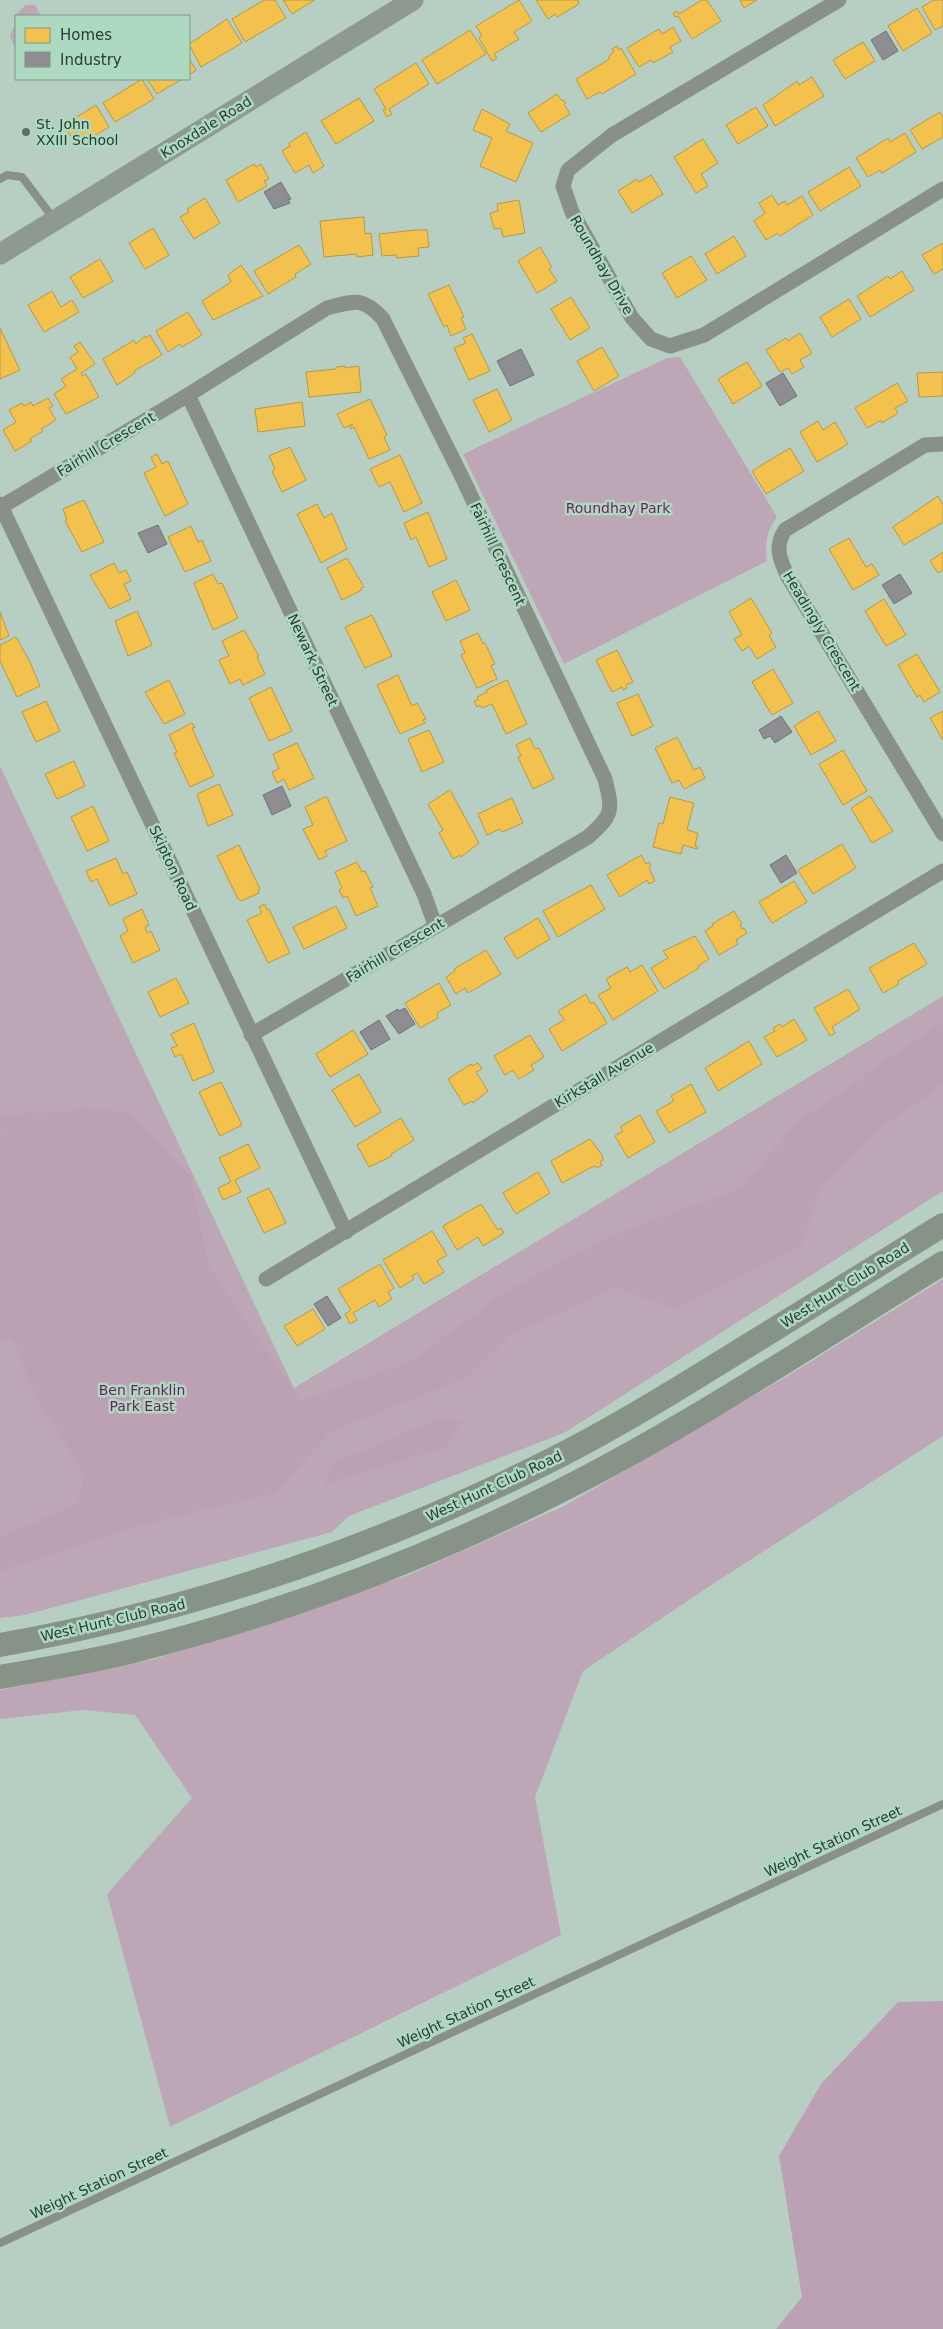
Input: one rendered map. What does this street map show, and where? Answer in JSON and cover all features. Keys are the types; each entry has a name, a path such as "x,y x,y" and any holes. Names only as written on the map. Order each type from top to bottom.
{"main road":[{"name":"West Hunt Club Road","path":"0,1644 118,1621 257,1582 364,1544 469,1500 564,1454 649,1407 943,1225"},
{"path":"0,1677 131,1651 194,1635 324,1592 434,1550 556,1493 654,1440 943,1263"}],"street":[{"name":"Knoxdale Road","path":"0,254 413,0"},
{"name":"Roundhay Drive","path":"839,0 612,135 568,170 563,186 572,212 632,318 652,339 676,346 704,334 943,189"},
{"name":"Fairhill Crescent","path":"1,505 188,395 327,308 353,302 372,306 383,319 456,467 605,779 611,802 606,821 588,837 435,925 252,1035"},
{"name":"Newark Street","path":"188,395 424,894 435,925"},
{"name":"Headingly Crescent","path":"943,444 925,444 785,530 780,538 778,556 793,585 943,834"},
{"name":"Skipton Road","path":"1,505 346,1232"},
{"name":"Kirkstall Avenue","path":"266,1279 943,872"}],"lane":[{"path":"0,179 7,175 22,177 55,220"},
{"name":"Weight Station Street","path":"0,2243 943,1804"}],"green space":[{"path":"26,5 35,5 40,15 15,15"},
{"path":"15,24 15,48 10,37"},
{"name":"Roundhay Park","path":"680,357 777,517 767,538 767,561 564,664 463,454 667,358"},
{"path":"0,766 294,1388 943,996 943,1191 564,1433 349,1516 332,1532 25,1615 0,1618"},
{"name":"Ben Franklin Park East","path":"943,1021 943,1084 880,1129 821,1189 803,1244 673,1309 616,1287 509,1336 465,1379 331,1431 276,1493 133,1527 0,1572 0,1538 78,1503 84,1475 34,1393 12,1338 0,1338 0,1135 2,1115 98,1109 131,1114 190,1176 209,1267 301,1400 412,1361 504,1293 607,1237 743,1187 793,1126"},
{"path":"943,1279 943,1436 722,1578 583,1671 535,1797 561,1935 170,2127 107,1894 192,1798 135,1715 83,1710 0,1719 0,1690 155,1659 408,1575 564,1506 794,1372"},
{"path":"444,1417 462,1423 445,1447 323,1485 333,1463"},
{"path":"943,2001 943,2329 776,2329 802,2297 779,2156 821,2084 898,2002"}],"building: Homes":[{"path":"264,0 275,0 286,18 245,42 232,19"},
{"path":"283,0 315,0 292,14"},
{"path":"519,0 532,21 514,32 519,39 494,54 497,58 492,61 479,38 482,36 476,26"},
{"path":"536,0 578,0 579,4 557,17 555,14 548,19"},
{"path":"702,0 707,0 721,21 692,39 678,16 675,17 673,13 677,11 679,14"},
{"path":"740,0 757,0 744,8"},
{"path":"934,0 943,0 943,26 935,30 922,7"},
{"path":"917,8 932,33 903,51 888,26"},
{"path":"227,19 242,43 201,67 190,43"},
{"path":"673,27 681,41 670,47 673,52 653,63 651,60 639,67 627,48 659,29 662,34"},
{"path":"470,30 486,54 437,84 422,60"},
{"path":"863,42 875,61 845,79 833,60"},
{"path":"617,46 619,50 621,48 636,74 602,94 600,92 587,99 576,79 608,60 614,52 612,49"},
{"path":"190,60 196,70 190,74"},
{"path":"416,63 429,84 389,109 392,114 387,117 383,110 386,109 374,89"},
{"path":"812,77 824,96 775,126 763,105 797,81 799,85"},
{"path":"140,80 143,80 154,99 115,122 103,103"},
{"path":"148,80 180,80 157,94"},
{"path":"557,94 566,103 564,104 570,114 541,132 528,113"},
{"path":"359,98 374,121 336,144 321,121"},
{"path":"96,105 109,127 77,146 64,125"},
{"path":"756,107 768,126 738,144 726,125"},
{"path":"482,109 510,124 506,131 533,143 516,182 480,166 492,138 473,130"},
{"path":"940,112 943,118 943,137 922,149 910,130"},
{"path":"306,132 324,166 313,173 309,165 295,173 282,151 290,146 289,143"},
{"path":"905,133 916,152 882,173 880,170 868,177 856,158 888,138 890,142"},
{"path":"703,139 718,163 701,174 708,186 696,193 674,157"},
{"path":"254,164 256,167 261,164 269,179 264,181 267,186 238,202 226,180"},
{"path":"849,167 861,186 820,211 808,192"},
{"path":"651,175 663,194 632,213 618,191 637,179 639,182"},
{"path":"772,195 778,205 785,201 787,205 802,196 813,215 780,236 778,233 766,240 754,221 765,213 759,203"},
{"path":"205,198 220,223 194,239 180,217 189,212 187,209"},
{"path":"519,200 525,233 503,237 501,228 494,229 490,213 498,211 497,204"},
{"path":"364,217 365,234 371,233 373,255 357,257 357,254 324,257 320,221"},
{"path":"153,228 169,255 145,269 129,243"},
{"path":"427,230 429,247 418,248 419,256 397,258 396,255 382,256 379,234"},
{"path":"734,236 746,256 717,274 705,254"},
{"path":"943,243 943,269 934,274 922,255"},
{"path":"299,245 311,264 295,274 296,277 268,294 254,271"},
{"path":"540,247 552,267 549,269 557,281 537,293 518,261"},
{"path":"691,256 707,280 677,298 662,273"},
{"path":"100,259 113,281 83,298 70,277"},
{"path":"241,265 263,296 213,320 202,301 231,282 228,275"},
{"path":"902,271 914,290 870,317 857,296 888,276 890,279"},
{"path":"449,285 464,317 461,318 466,329 451,336 447,325 444,327 428,294"},
{"path":"52,291 61,307 72,300 79,312 44,332 28,305"},
{"path":"571,297 590,328 570,340 551,309"},
{"path":"849,299 861,319 832,337 820,317"},
{"path":"188,312 202,335 182,347 180,344 168,352 156,331"},
{"path":"0,328 20,370 0,379"},
{"path":"800,333 812,353 800,360 804,367 792,374 788,368 780,372 766,350 786,338 788,341"},
{"path":"472,334 490,371 469,380 454,348 466,343 463,338"},
{"path":"150,335 162,355 134,371 135,373 117,385 103,359 134,340 136,344 145,336 146,338"},
{"path":"80,342 95,364 81,373 82,376 86,374 99,397 66,414 54,394 66,386 61,379 77,369 70,357 78,352 74,346"},
{"path":"602,347 619,376 594,391 577,361"},
{"path":"747,362 762,386 733,404 718,379"},
{"path":"345,366 345,368 359,366 361,392 309,397 306,372 336,369 336,367"},
{"path":"943,372 943,396 919,397 917,373"},
{"path":"897,383 908,401 895,408 898,413 882,423 881,420 867,428 855,408"},
{"path":"497,389 512,420 489,432 473,400"},
{"path":"48,398 53,406 49,408 56,420 41,429 43,431 30,439 32,441 15,451 3,430 16,422 9,410 22,403 24,406 31,402 33,406"},
{"path":"370,399 387,435 384,437 390,450 369,459 354,427 351,429 350,426 353,424 344,428 337,414"},
{"path":"302,402 305,426 258,432 255,409"},
{"path":"818,421 823,430 835,422 848,444 817,462 800,432"},
{"path":"290,447 306,480 282,492 272,471 275,469 269,456"},
{"path":"790,448 804,471 766,494 752,471"},
{"path":"157,454 162,464 168,461 188,504 165,516 144,473 156,467 151,457"},
{"path":"400,455 422,503 404,512 390,482 379,487 370,469"},
{"path":"938,496 943,505 943,522 904,545 893,527"},
{"path":"84,500 104,542 82,552 65,521 67,520 63,509"},
{"path":"317,504 324,518 332,513 347,549 321,563 297,514"},
{"path":"428,512 447,559 429,567 416,537 411,540 404,523"},
{"path":"191,526 198,542 202,540 211,561 185,572 168,537"},
{"path":"849,538 866,567 872,564 879,575 853,590 829,549"},
{"path":"943,552 943,570 938,573 930,561"},
{"path":"347,558 364,587 361,588 362,590 342,600 327,568"},
{"path":"114,563 119,573 126,570 131,581 124,584 131,599 110,609 90,575"},
{"path":"213,574 218,584 222,583 238,618 213,630 194,583"},
{"path":"456,580 470,610 446,621 432,592"},
{"path":"751,598 772,633 769,635 776,647 757,659 749,646 742,651 734,639 742,635 729,612"},
{"path":"884,599 906,635 886,646 865,611"},
{"path":"137,611 152,645 128,656 115,621"},
{"path":"0,612 9,636 0,640"},
{"path":"372,615 392,656 365,668 345,627"},
{"path":"244,630 259,656 257,657 265,674 243,685 240,679 230,684 219,660 229,656 222,641"},
{"path":"478,633 495,664 491,665 497,679 477,688 461,655 465,653 460,641"},
{"path":"16,637 30,662 40,686 17,697 0,661 0,645"},
{"path":"617,650 633,682 626,685 627,688 623,690 622,687 612,692 596,660"},
{"path":"917,654 940,692 924,702 920,695 917,697 898,665"},
{"path":"773,669 793,703 772,715 752,682"},
{"path":"398,675 412,706 417,703 426,719 423,720 425,723 400,734 377,685"},
{"path":"169,680 185,714 164,724 145,692"},
{"path":"507,680 527,724 506,734 492,704 482,708 480,705 477,707 474,701 478,700 477,697 487,692 486,690"},
{"path":"271,687 292,731 269,741 249,698"},
{"path":"638,694 653,726 632,736 617,703"},
{"path":"46,701 60,731 36,742 22,712"},
{"path":"818,711 836,741 811,755 794,726"},
{"path":"943,711 943,740 930,718"},
{"path":"192,723 195,727 192,728 214,776 190,787 174,753 177,752 169,735"},
{"path":"429,730 444,762 422,772 408,739"},
{"path":"677,737 694,770 700,767 705,778 684,789 679,780 672,783 655,748"},
{"path":"530,738 535,749 539,748 554,779 533,789 518,757 521,756 516,745"},
{"path":"297,743 314,778 289,790 284,779 277,783 272,772 279,769 273,754"},
{"path":"843,750 867,791 843,805 819,764"},
{"path":"74,761 85,786 57,799 45,774"},
{"path":"219,784 233,815 208,826 197,794"},
{"path":"450,790 479,843 461,857 460,855 453,859 439,833 443,830 428,804"},
{"path":"870,796 893,831 872,843 851,808"},
{"path":"327,797 347,841 325,851 327,856 319,860 303,829 313,825 305,807"},
{"path":"670,797 694,803 687,830 698,833 695,846 697,846 697,849 683,845 681,854 653,847 659,823 663,824"},
{"path":"512,798 523,823 502,832 500,829 487,835 478,814"},
{"path":"93,806 109,841 87,851 71,817"},
{"path":"842,844 856,868 813,894 798,870"},
{"path":"239,845 260,889 258,890 259,893 241,901 238,899 217,856"},
{"path":"641,855 646,864 649,862 651,866 649,868 655,881 649,884 647,880 620,897 607,875"},
{"path":"116,858 123,874 127,872 137,894 110,906 97,879 91,882 86,871"},
{"path":"357,862 362,872 365,871 373,887 370,888 378,906 356,916 347,896 343,898 339,890 342,888 335,872"},
{"path":"794,881 807,902 772,923 759,902"},
{"path":"591,885 605,909 558,937 543,911"},
{"path":"265,904 290,953 268,963 247,920 262,913 259,907"},
{"path":"336,906 347,928 304,949 293,927"},
{"path":"142,909 149,925 145,927 147,933 151,931 160,950 133,963 120,936 128,931 123,919"},
{"path":"734,911 742,924 740,925 742,929 744,928 747,933 736,940 738,944 719,955 705,931 713,926 712,924"},
{"path":"538,918 550,939 517,959 504,938"},
{"path":"695,936 709,959 698,966 699,968 664,989 651,968 668,958 663,951"},
{"path":"914,943 927,964 898,981 899,984 883,993 869,968"},
{"path":"486,950 501,974 468,993 465,988 456,994 446,977 455,971 454,969"},
{"path":"642,965 658,991 613,1020 598,995 611,988 606,979 627,967 630,972"},
{"path":"176,978 189,1003 160,1017 148,992"},
{"path":"439,983 451,1005 437,1013 438,1018 420,1028 405,1003"},
{"path":"848,989 860,1009 832,1027 835,1033 830,1036 814,1008"},
{"path":"586,994 591,1004 594,1002 607,1023 562,1051 549,1029 564,1020 558,1011"},
{"path":"794,1019 807,1040 777,1057 764,1037 775,1031 773,1028 780,1024 782,1027"},
{"path":"194,1023 214,1072 193,1081 181,1054 175,1057 171,1048 177,1046 171,1034"},
{"path":"353,1030 368,1054 330,1077 316,1054"},
{"path":"530,1035 544,1057 531,1065 534,1070 519,1079 513,1070 505,1075 494,1056"},
{"path":"749,1041 762,1064 718,1091 705,1068"},
{"path":"478,1063 482,1069 476,1072 488,1091 473,1103 472,1101 464,1105 448,1079 471,1064 472,1066"},
{"path":"359,1074 381,1112 355,1127 332,1090"},
{"path":"221,1082 242,1125 220,1136 199,1092"},
{"path":"691,1084 706,1112 669,1133 656,1111 674,1101 671,1096"},
{"path":"640,1115 655,1142 628,1158 615,1136 623,1131 620,1127"},
{"path":"401,1118 414,1140 391,1154 392,1156 369,1167 357,1145"},
{"path":"590,1139 602,1155 603,1160 600,1162 602,1165 597,1168 594,1166 562,1183 551,1161"},
{"path":"248,1144 260,1168 235,1180 241,1192 223,1200 218,1188 231,1182 219,1158"},
{"path":"538,1172 550,1193 516,1214 503,1193"},
{"path":"269,1188 286,1223 264,1233 247,1198"},
{"path":"481,1204 498,1230 501,1228 504,1233 483,1246 478,1237 457,1250 443,1226"},
{"path":"432,1231 447,1255 437,1261 444,1272 424,1284 417,1273 412,1276 414,1279 400,1288 383,1260"},
{"path":"380,1264 394,1288 388,1292 392,1299 379,1307 375,1300 353,1313 357,1320 350,1324 345,1314 351,1310 338,1289"},
{"path":"313,1309 325,1329 297,1346 284,1326"}],"building: Industry":[{"path":"886,31 898,51 883,60 871,40"},
{"path":"281,182 291,199 288,200 290,203 274,209 264,192"},
{"path":"521,349 534,375 510,386 497,361"},
{"path":"783,373 797,396 780,406 766,383"},
{"path":"158,525 167,544 148,553 138,533"},
{"path":"900,574 912,593 894,604 882,585"},
{"path":"781,716 792,732 775,743 770,736 764,739 759,730"},
{"path":"282,786 291,806 272,815 263,795"},
{"path":"786,855 797,873 781,883 770,865"},
{"path":"405,1008 415,1024 399,1034 386,1016 398,1009 399,1011"},
{"path":"379,1020 390,1039 371,1050 360,1032"},
{"path":"327,1296 341,1318 328,1326 314,1304"}],"place":[{"name":"St. John XXIII School","path":"26,132"}]}
